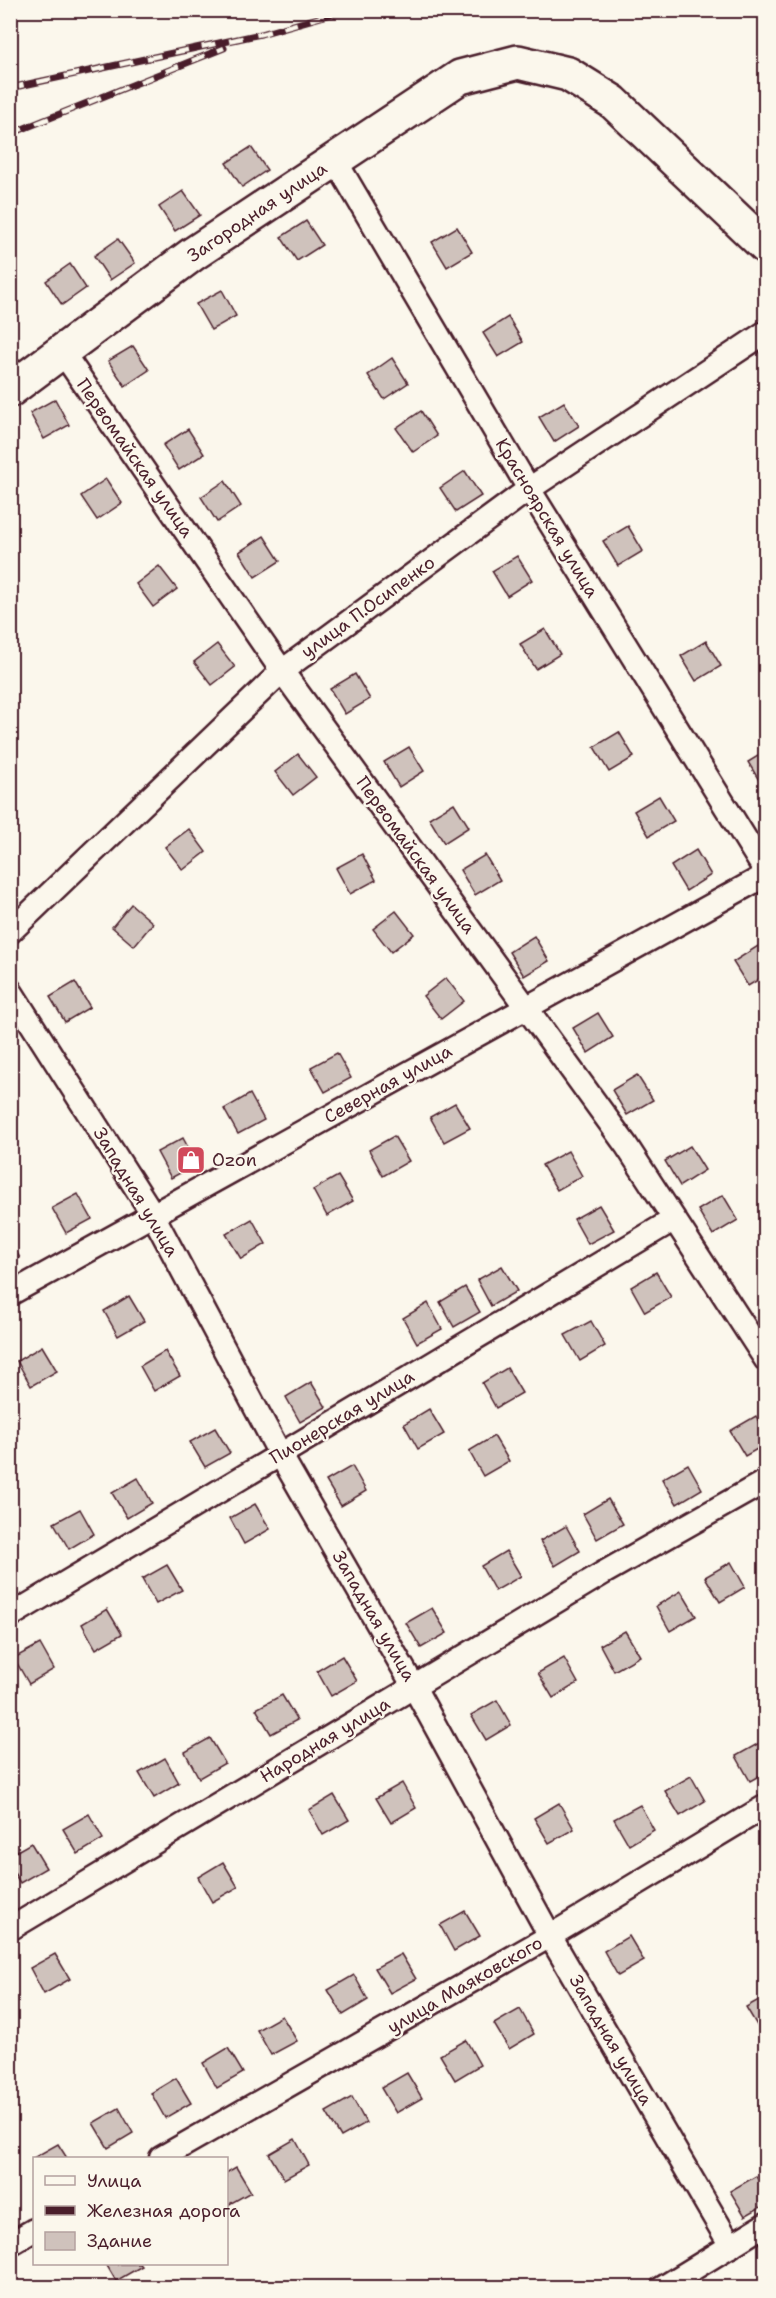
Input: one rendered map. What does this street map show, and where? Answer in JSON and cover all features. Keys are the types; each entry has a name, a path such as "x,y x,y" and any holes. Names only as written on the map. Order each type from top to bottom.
{"main road":[{"name":"Загородная улица","path":"10,390 63,353 193,254 460,77 518,62 568,74 614,102 765,247"}],"street":[{"name":"Красноярская улица","path":"335,160 529,489 765,873"},
{"name":"улица П.Осипенко","path":"10,932 282,671 529,489 765,332"},
{"name":"Первомайская улица","path":"63,353 282,671 626,1145 765,1360"},
{"name":"Северная улица","path":"10,1293 528,1008 765,873"},
{"name":"Западная улица","path":"10,990 152,1213 280,1454 414,1687 550,1936 730,2246"},
{"name":"Пионерская улица","path":"10,1616 674,1220"},
{"name":"Народная улица","path":"10,1929 605,1572 765,1480"},
{"name":"улица Маяковского","path":"162,2157 550,1936 765,1806"},
{"path":"662,2288 765,2224"},
{"path":"10,2244 33,2231"}],"building":[{"path":"251,147 267,170 242,187 226,163"},
{"path":"183,191 200,215 175,231 159,207"},
{"path":"306,221 322,245 297,261 281,237"},
{"path":"457,227 472,252 447,267 432,242"},
{"path":"118,239 135,263 110,280 94,256"},
{"path":"70,264 86,288 62,305 46,281"},
{"path":"222,290 236,316 211,330 196,304"},
{"path":"508,317 523,342 498,357 483,333"},
{"path":"133,346 149,370 125,386 108,361"},
{"path":"392,358 408,383 384,399 368,375"},
{"path":"55,399 69,425 44,439 30,413"},
{"path":"564,402 579,426 554,442 539,417"},
{"path":"421,411 437,436 413,452 396,428"},
{"path":"188,429 204,454 179,470 163,445"},
{"path":"465,471 481,496 456,512 440,488"},
{"path":"106,479 122,503 97,520 81,496"},
{"path":"225,481 241,506 217,522 201,497"},
{"path":"628,526 643,551 618,566 603,541"},
{"path":"264,536 280,561 255,577 239,552"},
{"path":"517,556 532,580 507,596 492,571"},
{"path":"159,566 177,589 153,607 136,584"},
{"path":"545,629 560,654 536,669 520,644"},
{"path":"706,641 721,666 696,681 681,656"},
{"path":"217,644 235,667 212,685 194,662"},
{"path":"355,674 370,699 345,714 330,689"},
{"path":"619,732 634,757 609,772 594,747"},
{"path":"409,747 424,771 399,787 384,762"},
{"path":"766,751 766,785 763,787 748,762"},
{"path":"298,754 316,777 293,795 275,772"},
{"path":"659,796 674,821 649,836 634,811"},
{"path":"454,803 469,827 444,843 429,818"},
{"path":"189,829 206,852 183,870 165,847"},
{"path":"696,850 711,875 686,891 671,866"},
{"path":"362,854 376,880 350,894 336,868"},
{"path":"485,855 500,880 475,895 460,870"},
{"path":"131,904 153,923 134,946 112,927"},
{"path":"396,911 414,934 391,952 373,929"},
{"path":"534,936 549,961 524,976 509,952"},
{"path":"758,946 766,959 766,975 748,986 733,962"},
{"path":"446,978 464,1001 441,1019 423,996"},
{"path":"75,982 90,1007 65,1022 50,997"},
{"path":"598,1013 613,1037 588,1053 573,1028"},
{"path":"337,1053 351,1078 325,1092 311,1067"},
{"path":"637,1075 653,1100 627,1115 612,1090"},
{"path":"250,1094 264,1120 238,1134 224,1109"},
{"path":"455,1103 470,1128 444,1142 430,1117"},
{"path":"394,1136 409,1161 383,1176 369,1150"},
{"path":"183,1138 197,1164 171,1178 157,1152"},
{"path":"690,1146 705,1170 680,1186 665,1161"},
{"path":"568,1151 582,1176 557,1190 542,1165"},
{"path":"338,1176 353,1201 327,1216 313,1190"},
{"path":"78,1194 92,1219 66,1233 52,1208"},
{"path":"723,1195 738,1220 713,1235 698,1210"},
{"path":"599,1205 614,1230 588,1244 574,1219"},
{"path":"252,1219 266,1244 241,1259 226,1234"},
{"path":"10,1241 20,1258 10,1262"},
{"path":"502,1266 517,1291 491,1306 477,1280"},
{"path":"656,1272 671,1297 645,1312 631,1287"},
{"path":"465,1287 480,1312 454,1327 440,1302"},
{"path":"129,1296 144,1321 118,1336 104,1311"},
{"path":"428,1303 442,1329 417,1343 403,1318"},
{"path":"591,1321 605,1346 580,1361 565,1335"},
{"path":"42,1346 57,1371 31,1386 17,1361"},
{"path":"165,1351 180,1376 154,1391 140,1366"},
{"path":"507,1368 522,1393 496,1408 482,1383"},
{"path":"311,1382 326,1407 300,1422 286,1397"},
{"path":"429,1409 444,1434 418,1449 404,1424"},
{"path":"756,1416 766,1434 766,1444 745,1456 730,1431"},
{"path":"215,1428 230,1453 205,1467 190,1442"},
{"path":"494,1436 509,1461 483,1476 469,1451"},
{"path":"688,1464 702,1489 677,1504 662,1479"},
{"path":"352,1466 366,1491 341,1506 326,1481"},
{"path":"138,1478 152,1503 127,1518 112,1493"},
{"path":"608,1499 623,1524 597,1539 583,1514"},
{"path":"255,1504 270,1529 244,1544 230,1518"},
{"path":"80,1509 94,1534 69,1549 54,1523"},
{"path":"566,1526 580,1551 555,1566 540,1541"},
{"path":"506,1551 521,1576 495,1591 481,1566"},
{"path":"731,1562 745,1587 720,1602 705,1577"},
{"path":"167,1565 182,1590 156,1604 142,1579"},
{"path":"681,1591 696,1616 670,1631 656,1606"},
{"path":"432,1608 447,1633 421,1648 406,1623"},
{"path":"107,1609 122,1634 96,1649 82,1624"},
{"path":"625,1631 640,1656 614,1671 600,1645"},
{"path":"40,1644 54,1669 29,1684 14,1658"},
{"path":"342,1656 357,1681 331,1696 317,1671"},
{"path":"564,1658 578,1683 553,1698 538,1673"},
{"path":"282,1695 297,1720 271,1734 256,1709"},
{"path":"497,1700 511,1725 486,1740 471,1715"},
{"path":"210,1738 225,1763 199,1778 185,1752"},
{"path":"761,1742 766,1749 766,1772 750,1781 736,1756"},
{"path":"165,1758 179,1783 154,1798 139,1773"},
{"path":"691,1776 705,1801 680,1816 665,1791"},
{"path":"402,1783 416,1808 391,1823 376,1798"},
{"path":"334,1795 349,1820 323,1835 309,1810"},
{"path":"559,1803 574,1829 549,1843 534,1818"},
{"path":"640,1805 654,1830 629,1845 614,1819"},
{"path":"89,1814 103,1839 78,1854 63,1829"},
{"path":"31,1843 46,1868 20,1883 10,1866 10,1855"},
{"path":"223,1862 238,1887 212,1902 198,1877"},
{"path":"465,1911 480,1936 454,1951 440,1925"},
{"path":"629,1936 644,1961 618,1976 604,1951"},
{"path":"55,1954 70,1979 44,1994 30,1968"},
{"path":"401,1954 416,1979 390,1993 375,1968"},
{"path":"354,1975 368,2000 343,2015 328,1990"},
{"path":"766,1996 766,2030 761,2032 746,2007"},
{"path":"520,2009 534,2034 509,2049 494,2024"},
{"path":"282,2016 297,2041 271,2055 257,2030"},
{"path":"466,2040 480,2065 455,2080 440,2055"},
{"path":"228,2048 243,2073 217,2088 203,2063"},
{"path":"407,2073 422,2098 396,2113 381,2088"},
{"path":"176,2078 191,2103 165,2118 151,2093"},
{"path":"352,2097 366,2123 341,2137 326,2112"},
{"path":"119,2108 133,2133 108,2148 93,2123"},
{"path":"295,2139 309,2165 284,2179 269,2154"},
{"path":"58,2144 66,2157 35,2157"},
{"path":"236,2167 251,2192 228,2205 228,2172"},
{"path":"756,2176 766,2193 766,2204 745,2216 730,2191"},
{"path":"107,2265 142,2266 116,2281"}],"railway":[{"path":"10,88 261,34 346,10"},
{"path":"10,134 224,48"}],"place":[{"name":"Ozon","path":"191,1160"}]}
